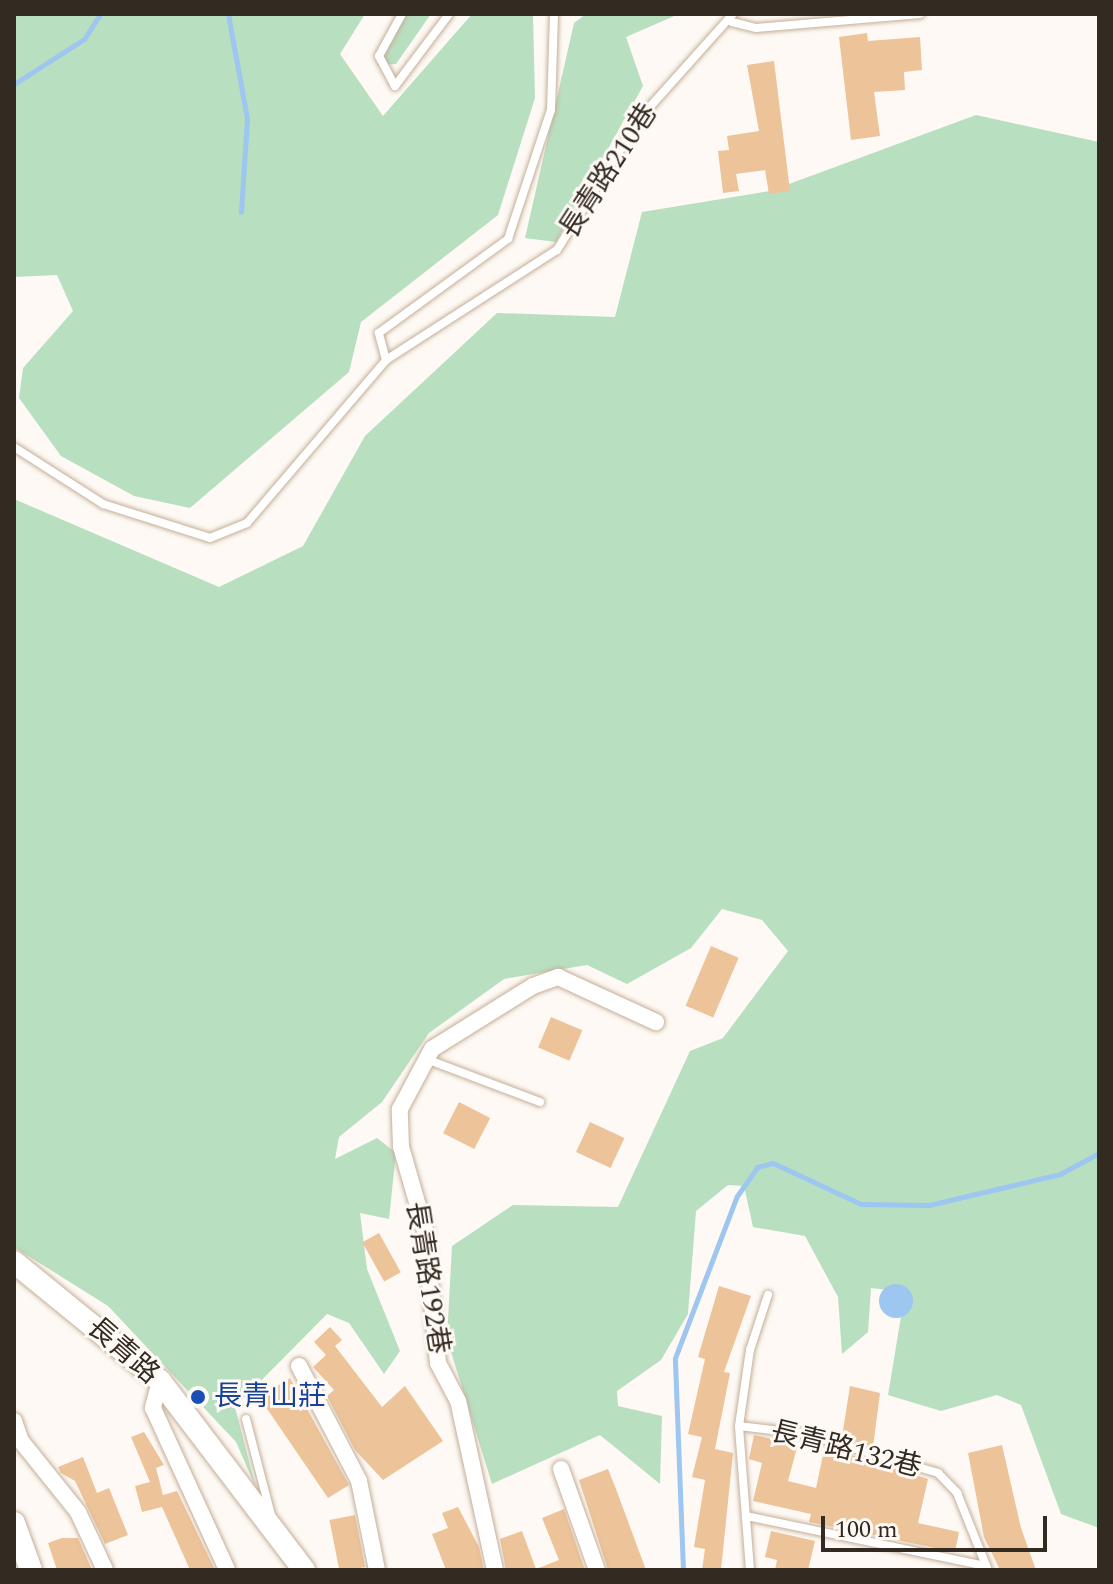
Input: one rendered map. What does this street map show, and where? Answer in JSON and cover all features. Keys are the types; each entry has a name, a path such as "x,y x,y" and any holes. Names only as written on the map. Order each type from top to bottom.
{"street":[{"name":"長青路192巷","path":"495,1570 458,1401 438,1363 425,1230 401,1147 400,1109 425,1059 477,1014 558,977 656,1022"},
{"name":"長青路","path":"14,1262 160,1381 299,1565"},
{"path":"299,1366 359,1481 377,1570"},
{"path":"160,1381 153,1408 227,1570"},
{"path":"14,1421 21,1441 78,1512 105,1570"},
{"path":"561,1469 597,1570"},
{"path":"14,1523 31,1570"}],"lane":[{"path":"402,14 379,56 395,86 449,14"},
{"name":"長青路210巷","path":"386,360 379,333 508,239 551,110 554,14"},
{"path":"732,18 756,28 920,14"},
{"name":"長青路210巷","path":"14,447 103,504 210,538 247,523 386,360 557,250 640,118 732,18"},
{"path":"425,1059 540,1102"},
{"name":"長青路132巷","path":"750,1570 739,1426 750,1350 768,1295"},
{"path":"246,1419 259,1450 273,1528"},
{"name":"長青路132巷","path":"739,1426 805,1434 938,1473 957,1493 987,1568"},
{"path":"746,1516 987,1568"}],"green space":[{"path":"14,14 365,14 340,54 383,116 472,14 533,14 535,98 498,215 361,322 349,372 190,508 134,496 61,456 19,398 23,368 73,311 57,275 14,277"},
{"path":"401,14 431,14 396,64 377,65"},
{"path":"586,14 679,14 626,37 643,86 556,242 525,238 574,23"},
{"path":"976,115 1099,142 1099,1528 1061,1514 1021,1405 997,1395 941,1411 888,1395 905,1292 871,1288 868,1332 842,1354 838,1297 805,1236 753,1227 744,1186 728,1185 696,1211 688,1314 661,1360 617,1391 618,1406 662,1416 660,1484 600,1435 492,1484 447,1339 452,1246 513,1205 618,1207 690,1051 723,1038 788,951 762,920 722,909 691,948 627,984 587,965 504,979 429,1033 382,1102 339,1137 335,1159 377,1138 396,1153 389,1219 360,1213 367,1269 400,1351 384,1374 349,1323 327,1314 235,1407 256,1488 236,1442 108,1306 14,1247 14,499 219,587 303,546 365,436 497,313 615,317 642,212 770,191"}],"water":[{"path":"896,1284 908,1289 913,1301 908,1313 896,1318 884,1313 879,1301 884,1289"}],"building":[{"path":"867,33 868,41 920,37 922,70 904,72 905,90 874,92 880,136 851,140 839,37"},
{"path":"774,61 790,191 769,194 765,170 736,174 739,191 723,193 718,151 729,150 727,136 759,131 747,65"},
{"path":"711,946 739,958 713,1018 686,1006"},
{"path":"551,1017 582,1030 569,1061 538,1047"},
{"path":"459,1102 490,1118 474,1149 443,1133"},
{"path":"590,1122 624,1138 610,1168 576,1152"},
{"path":"379,1233 401,1272 384,1282 362,1242"},
{"path":"719,1286 751,1296 724,1372 730,1373 715,1449 733,1453 721,1570 702,1570 705,1549 694,1547 705,1480 692,1477 702,1437 688,1434 705,1359 698,1357"},
{"path":"330,1327 342,1340 335,1346 382,1407 405,1386 443,1441 383,1480 355,1450 327,1396 334,1390 313,1367 326,1355 314,1342"},
{"path":"290,1378 349,1485 328,1498 259,1397"},
{"path":"850,1386 880,1393 873,1447 842,1437"},
{"path":"144,1432 164,1465 156,1468 163,1495 177,1491 215,1570 190,1570 162,1507 142,1512 135,1486 150,1482 131,1437"},
{"path":"754,1435 798,1444 788,1481 816,1488 823,1455 837,1458 839,1451 928,1479 918,1523 959,1532 955,1552 809,1522 811,1514 753,1501 762,1463 749,1459"},
{"path":"1002,1445 1021,1528 1036,1570 1000,1570 984,1537 968,1453"},
{"path":"83,1457 97,1493 109,1488 128,1535 105,1544 75,1481 61,1473 58,1467"},
{"path":"608,1469 646,1570 608,1570 579,1480"},
{"path":"458,1507 479,1547 484,1570 446,1570 432,1534 448,1528 442,1513"},
{"path":"564,1509 585,1570 506,1570 500,1539 522,1531 536,1569 559,1560 542,1518"},
{"path":"355,1515 365,1567 339,1570 329,1520"},
{"path":"771,1531 815,1541 808,1570 775,1570 777,1560 765,1557"},
{"path":"62,1538 78,1538 92,1570 57,1570 48,1543"}],"waterway":[{"path":"14,84 84,39 100,14"},
{"path":"228,14 247,119 241,212"},
{"path":"683,1570 675,1358 737,1196 757,1167 773,1163 861,1204 929,1205 1060,1174 1099,1153"}],"place":[{"name":"長青山莊","path":"198,1397"}]}
